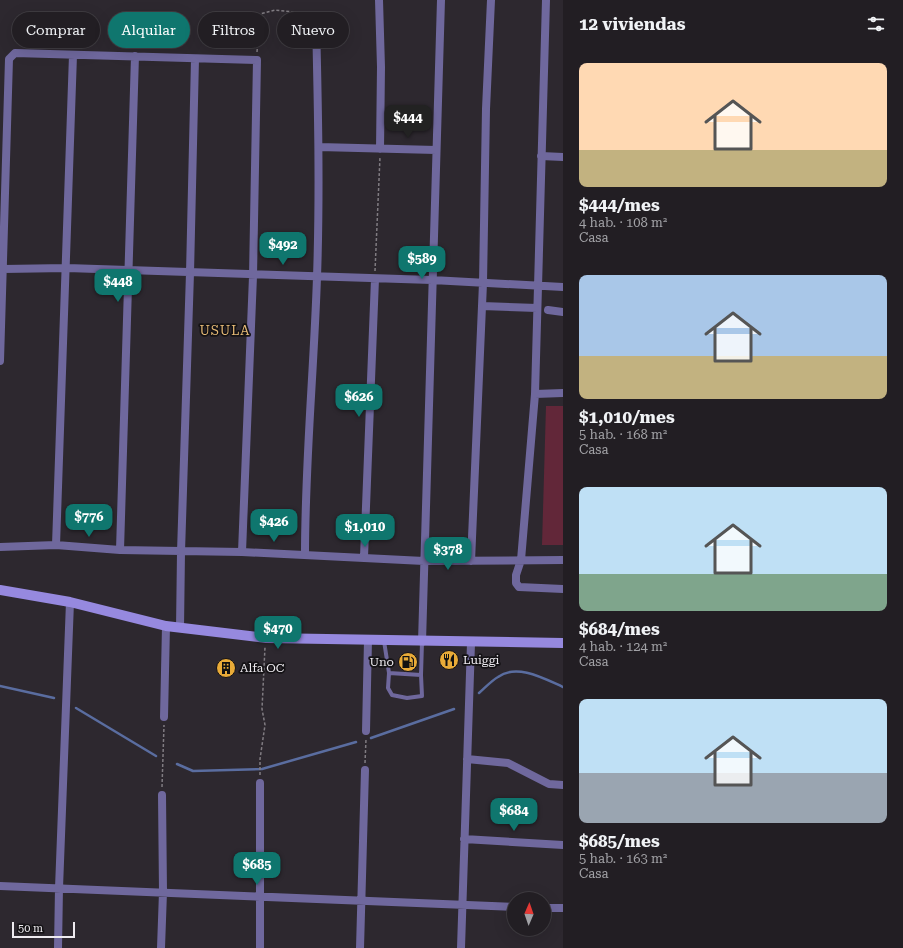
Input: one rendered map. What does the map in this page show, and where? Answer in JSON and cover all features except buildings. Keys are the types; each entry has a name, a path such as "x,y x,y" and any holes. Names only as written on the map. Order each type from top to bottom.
{"street":[{"path":"379,0 381,67 380,149"},
{"path":"422,642 441,0"},
{"path":"471,560 482,306 486,109 492,0"},
{"path":"546,0 535,394 521,560 516,575 516,586 563,589"},
{"path":"305,554 307,445 317,277 319,147 317,48"},
{"path":"0,360 9,59 15,54 257,60 253,276 242,552"},
{"path":"56,545 67,268 73,55"},
{"path":"120,550 135,56"},
{"path":"180,628 195,59"},
{"path":"319,147 436,150"},
{"path":"541,156 563,157"},
{"path":"3,269 67,268 253,276 432,280 563,287"},
{"path":"364,558 375,279"},
{"path":"482,306 537,308"},
{"path":"548,310 563,312"},
{"path":"535,394 563,393"},
{"path":"0,547 56,545 120,550 305,554 424,561 563,560"},
{"path":"0,590 70,602 166,626 266,638 471,643 563,643"},
{"path":"58,948 70,602"},
{"path":"164,717 166,626"},
{"path":"366,731 368,640"},
{"path":"460,948 471,643"},
{"path":"467,759 508,763 549,784 563,786"},
{"path":"360,948 365,770"},
{"path":"260,780 260,948"},
{"path":"161,948 163,892 162,795"},
{"path":"464,839 563,845"},
{"path":"0,886 507,907"},
{"path":"551,908 563,908"}],"lane":[{"path":"384,640 389,674 388,688 392,695 407,698 422,696 422,642"},
{"path":"389,674 421,675"}],"path":[{"path":"257,60 260,14 275,10 300,12"},
{"path":"375,279 380,149"},
{"path":"260,780 260,759 265,724 262,709 266,638"},
{"path":"162,795 164,717"},
{"path":"365,770 366,731"}],"shaded area":[{"path":"546,406 563,406 563,545 542,545"}],"waterway":[{"path":"479,693 498,677 506,673 514,672 531,674 563,687"},
{"path":"0,686 54,698"},
{"path":"76,708 156,756"},
{"path":"371,738 454,709"},
{"path":"177,764 193,771 262,769 356,742"}],"place":[{"name":"Luiggi","path":"449,660"},
{"name":"Uno","path":"408,662"},
{"name":"Alfa OC","path":"226,668"}],"district":[{"name":"USULA","path":"225,330"}]}
